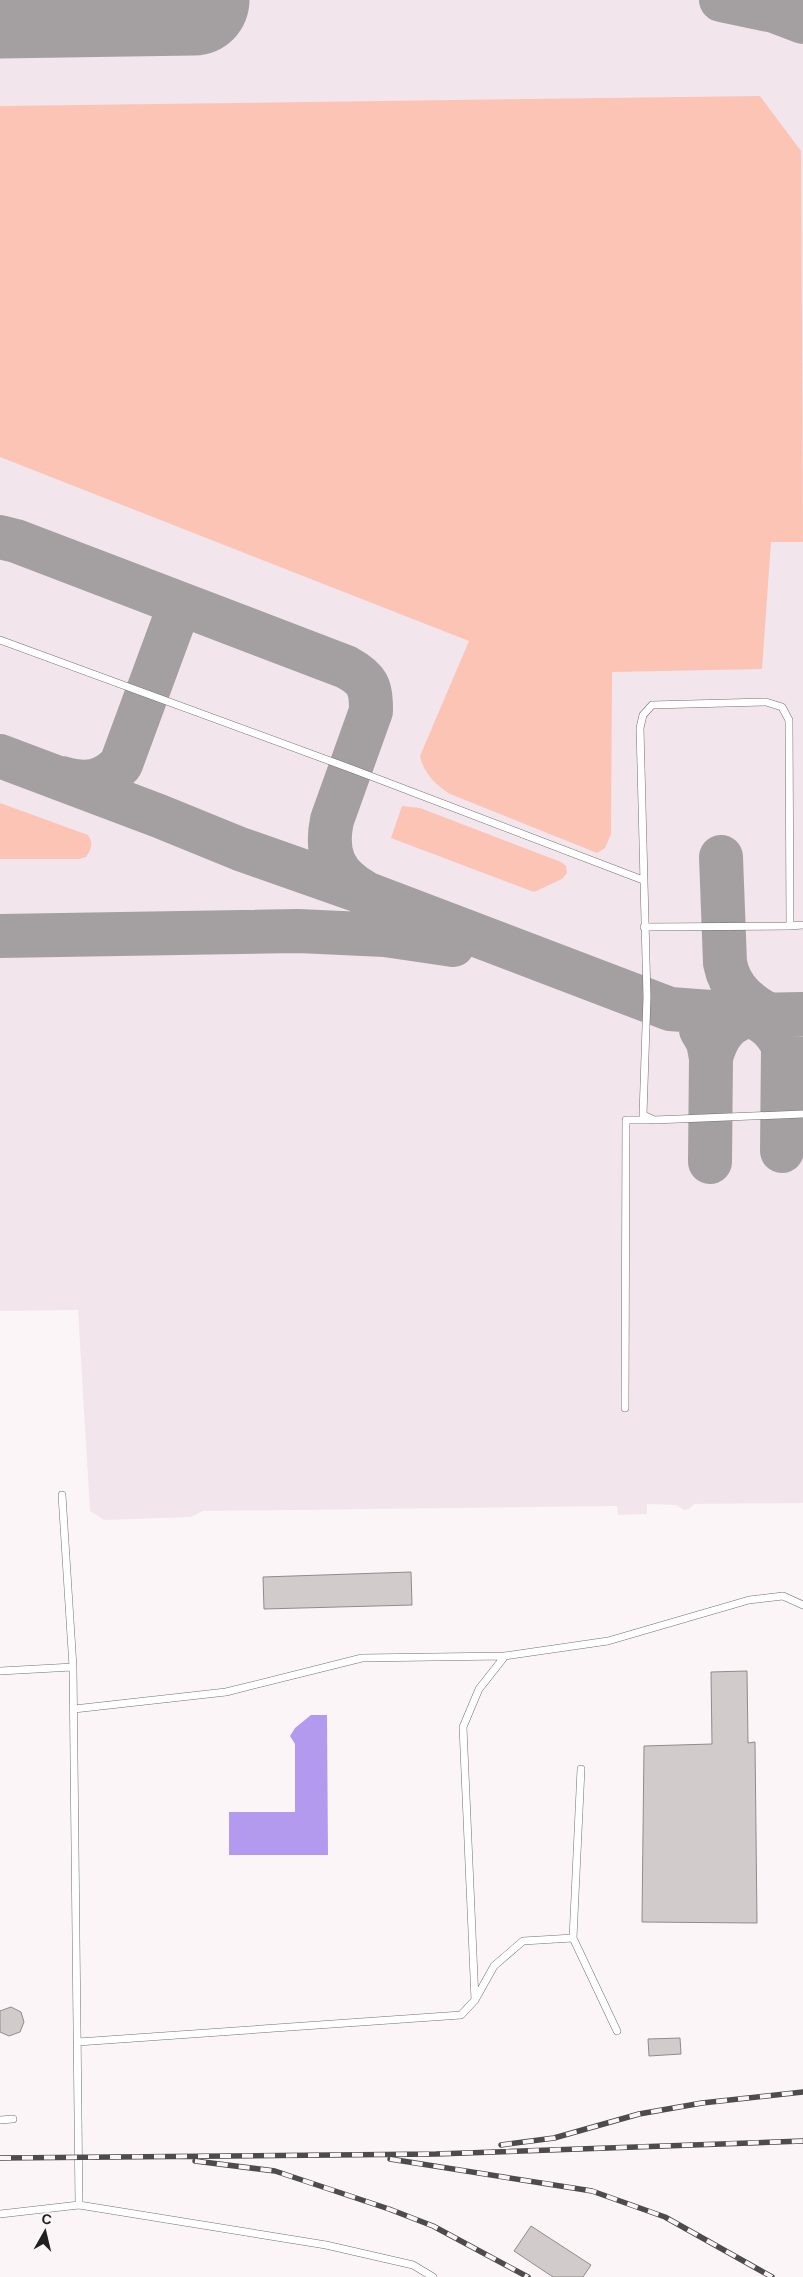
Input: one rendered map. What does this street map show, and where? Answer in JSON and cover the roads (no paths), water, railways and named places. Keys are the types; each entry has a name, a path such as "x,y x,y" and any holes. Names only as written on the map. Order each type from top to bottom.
{"lane":[{"path":"0,640 352,769 643,880"},
{"path":"650,1120 643,1114 647,997 640,728 643,715 652,705 766,702 782,708 788,720 790,926"},
{"path":"644,927 803,925"},
{"path":"625,1408 626,1120 803,1114"},
{"path":"62,1495 73,1667 79,2205"},
{"path":"74,1709 226,1692 362,1658 506,1656 608,1641 749,1600 783,1596 803,1605"},
{"path":"475,2000 463,1727 479,1688 506,1656"},
{"path":"0,1671 73,1667"},
{"path":"581,1769 573,1938 617,2031"},
{"path":"78,2042 462,2015 475,2000 494,1966 523,1941 573,1938"},
{"path":"0,2120 14,2119"},
{"path":"0,2214 79,2205 326,2245 413,2265 433,2277"}],"railway":[{"path":"501,2145 554,2138 639,2114 702,2103 803,2092"},
{"path":"0,2158 436,2154 803,2141"},
{"path":"390,2159 592,2191 665,2217 772,2277"},
{"path":"195,2161 275,2171 389,2209 433,2226 528,2277"}]}
